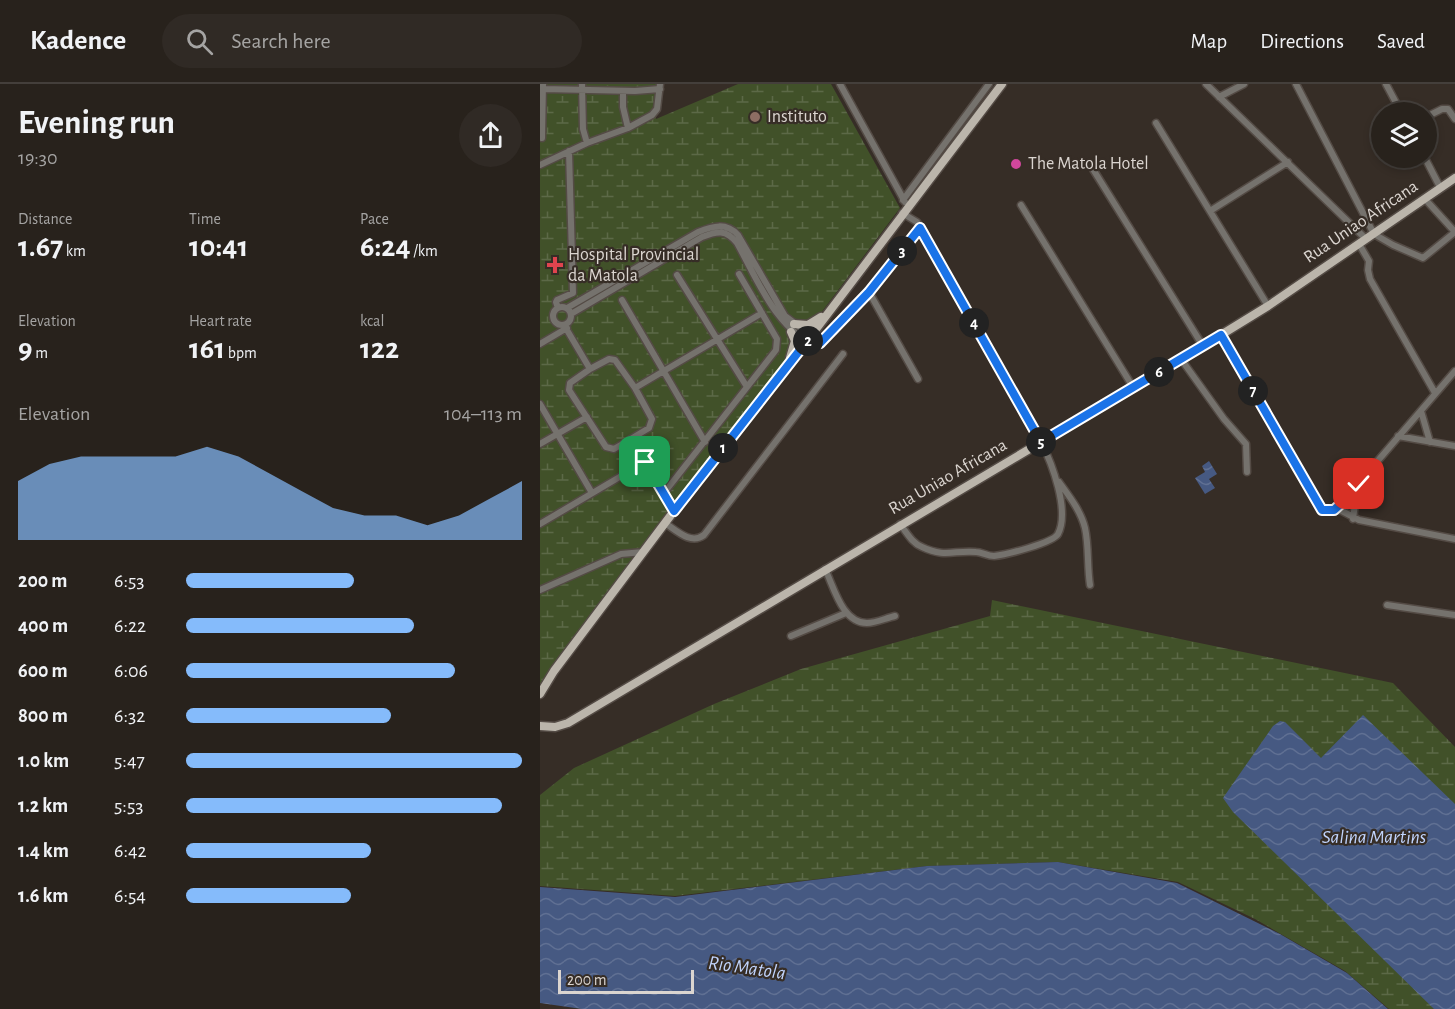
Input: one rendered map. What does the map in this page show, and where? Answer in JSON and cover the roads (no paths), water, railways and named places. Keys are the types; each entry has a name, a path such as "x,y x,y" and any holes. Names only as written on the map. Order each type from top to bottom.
{"main road":[{"path":"540,694 554,671 674,511 807,341 904,206 1002,84"},
{"name":"Rua Uniao Africana","path":"540,726 555,727 568,723 1203,346 1268,306 1455,178"},
{"path":"786,367 794,345 792,328 808,324 827,313"}],"street":[{"path":"840,84 878,151 904,206 917,222 1041,442 1053,464 1057,479 1061,517 1057,537 1016,551 990,556 979,552 936,553 917,545 900,524"},
{"path":"904,206 989,84"},
{"path":"1206,84 1288,162 1362,242 1369,261 1370,279 1435,393"},
{"path":"1220,97 1244,84"},
{"path":"1296,84 1374,234 1423,258 1455,232 1425,199"},
{"path":"1386,84 1396,102"},
{"path":"540,165 587,143 628,128 655,112 658,106 660,86 622,91 543,86 542,138"},
{"path":"582,87 583,129 587,143"},
{"path":"622,91 622,107 628,128"},
{"path":"1437,112 1448,109 1455,120"},
{"path":"1156,123 1268,306"},
{"path":"558,308 557,300 573,292 569,151"},
{"path":"1210,211 1288,162"},
{"path":"1091,166 1203,346"},
{"path":"1430,168 1440,187"},
{"path":"1021,205 1133,387"},
{"path":"558,308 569,311 715,231 730,235 736,243 780,319 807,341 814,344 820,343 869,292 920,228"},
{"path":"664,493 776,350 777,339 739,274"},
{"path":"677,275 747,387"},
{"path":"869,292 918,379"},
{"path":"622,300 705,442"},
{"path":"558,308 554,312 554,318 566,327 590,369"},
{"path":"540,344 566,327 569,322 569,311"},
{"path":"634,388 762,313"},
{"path":"792,328 814,331"},
{"path":"1221,335 1322,510 1344,512 1353,519 1455,538"},
{"path":"665,523 690,539 698,539 704,535 843,354"},
{"path":"609,359 615,360 634,388 652,419 649,428 614,449 606,447 569,390 570,383 576,377 609,359"},
{"path":"1181,359 1224,419 1246,444 1247,472"},
{"path":"1334,510 1357,489 1363,478 1455,371"},
{"path":"540,404 592,493"},
{"path":"1421,411 1430,442"},
{"path":"540,444 587,417"},
{"path":"1398,436 1455,446"},
{"path":"633,438 674,511"},
{"path":"540,524 645,462"},
{"path":"1057,479 1071,498 1082,519 1086,536 1090,585"},
{"path":"1353,519 1357,489"},
{"path":"540,590 621,554 643,552"},
{"path":"825,569 846,613 867,623 895,616"},
{"path":"1387,605 1455,615"},
{"path":"791,636 846,613"}],"water":[{"path":"1209,461 1217,474 1209,479 1215,488 1205,494 1195,478 1205,472 1202,466"},
{"name":"Salina Martins","path":"1363,715 1455,804 1455,1009 1434,1009 1233,812 1223,798 1273,726 1280,721 1285,722 1321,758"},
{"name":"Rio Matola","path":"1058,862 1177,883 1280,934 1347,973 1388,1009 582,1009 540,1003 540,887 675,897 927,866"}],"place":[{"name":"Instituto","path":"755,117"},
{"name":"The Matola Hotel","path":"1016,164"},
{"name":"Hospital Provincial da Matola","path":"555,265"}]}
